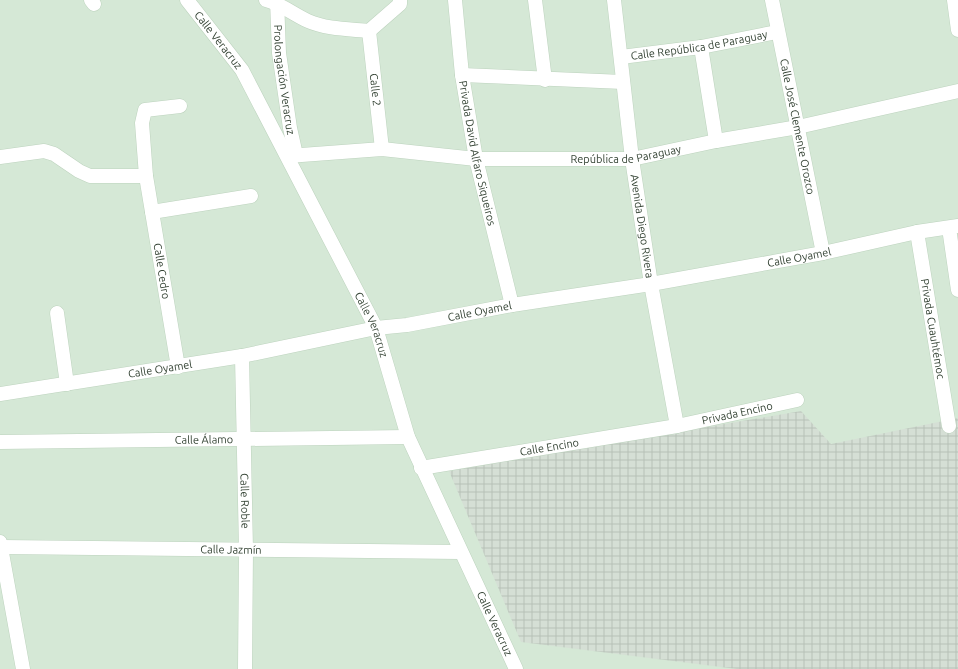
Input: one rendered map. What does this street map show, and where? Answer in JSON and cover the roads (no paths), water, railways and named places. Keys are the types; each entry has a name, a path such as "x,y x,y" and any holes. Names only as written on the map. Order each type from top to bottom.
{"street":[{"path":"273,1 309,21 335,28 369,31 400,4 400,0"},
{"name":"Privada David Alfaro Siqueiros","path":"454,0 462,75 476,158 512,305"},
{"path":"535,0 545,80"},
{"name":"Avenida Diego Rivera","path":"614,0 632,159 651,284 677,426"},
{"name":"Calle José Clemente Orozco","path":"772,0 777,32 798,127 823,253"},
{"path":"954,0 958,30"},
{"name":"Calle Veracruz","path":"191,1 242,70 292,155 376,328 408,437 460,552 516,669"},
{"name":"Prolongación Veracruz","path":"273,1 290,128 292,155"},
{"name":"Calle 2","path":"369,31 382,149"},
{"name":"Calle República de Paraguay","path":"621,57 701,47 777,32"},
{"path":"701,47 716,141"},
{"path":"462,75 545,80 623,82"},
{"name":"República de Paraguay","path":"292,155 382,149 476,158 632,159 716,141 798,127 958,91"},
{"name":"Calle Cedro","path":"178,366 146,176 142,123 145,110 180,106"},
{"path":"0,158 44,151 54,154 79,171 90,176 146,176"},
{"path":"152,212 251,196"},
{"path":"953,227 958,290"},
{"name":"Calle Oyamel","path":"0,394 242,356 376,328 407,325 512,305 651,284 823,253 917,232 953,227"},
{"name":"Privada Cuauhtémoc","path":"917,232 949,426"},
{"path":"57,313 67,384"},
{"name":"Calle Roble","path":"242,356 245,439 246,550 244,669"},
{"name":"Privada Encino","path":"677,426 797,400"},
{"name":"Calle Encino","path":"421,468 677,426"},
{"name":"Calle Álamo","path":"0,442 408,437"},
{"path":"0,545 23,669"},
{"name":"Calle Jazmín","path":"0,545 246,550 460,552"}]}
